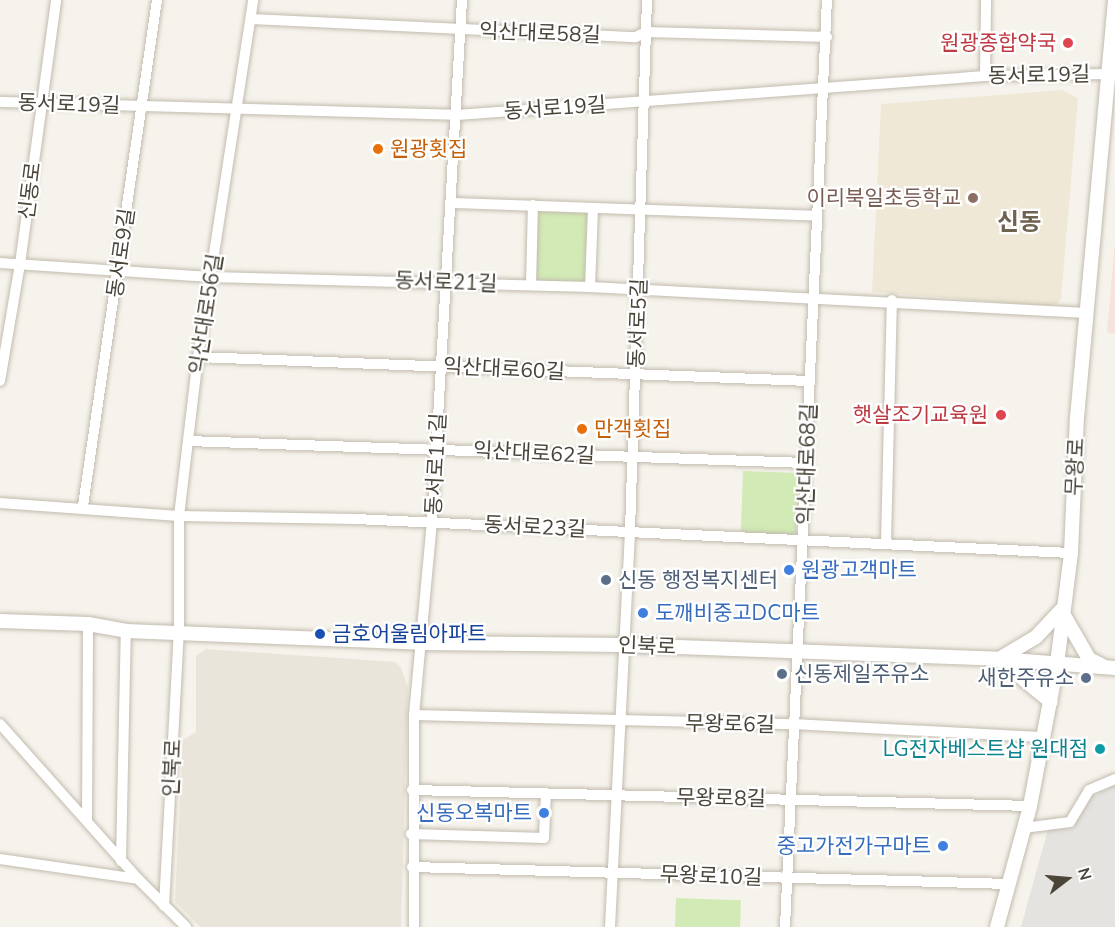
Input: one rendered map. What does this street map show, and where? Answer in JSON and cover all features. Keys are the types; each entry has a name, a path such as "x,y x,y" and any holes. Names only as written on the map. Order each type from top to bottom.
{"street":[{"name":"신동로","path":"0,381 20,264 56,0"},
{"name":"동서로9길","path":"83,506 158,0"},
{"name":"익산대로56길","path":"179,630 179,516 198,357 253,0"},
{"name":"동서로11길","path":"414,927 411,834 414,715 432,522 462,0"},
{"name":"동서로5길","path":"610,927 633,459 647,0"},
{"name":"익산대로68길","path":"785,927 793,724 805,539 812,297 825,91 827,0"},
{"path":"985,76 986,0"},
{"name":"무왕로","path":"997,927 1030,806 1045,737 1057,664 1061,610 1071,553 1086,313 1115,0"},
{"name":"익산대로58길","path":"251,19 636,37 646,32 827,37"},
{"name":"동서로19길","path":"0,102 457,115 825,91 985,76 1108,74"},
{"path":"452,203 816,216"},
{"path":"531,285 533,205"},
{"path":"590,287 593,208"},
{"name":"동서로21길","path":"0,263 119,268 211,277 446,281 892,300 1086,313"},
{"path":"886,542 892,300"},
{"name":"익산대로60길","path":"198,357 809,381"},
{"name":"익산대로62길","path":"188,441 436,448 633,459 807,463"},
{"name":"동서로23길","path":"0,503 83,506 179,516 432,522 886,542 1071,553"},
{"path":"1051,702 999,659 1036,637 1061,610 1089,659 1112,668"},
{"name":"인북로","path":"0,621 88,624 126,631 179,630 422,643 624,645 999,659 1112,668"},
{"path":"87,820 88,624"},
{"name":"인북로","path":"164,906 179,630"},
{"path":"122,861 126,631"},
{"name":"무왕로6길","path":"414,715 620,722 793,724 1045,737"},
{"path":"0,724 138,879 186,927"},
{"path":"1024,828 1070,822 1089,790 1115,779"},
{"name":"무왕로8길","path":"412,790 1030,806"},
{"path":"411,834 544,838 546,794"},
{"path":"0,859 138,879"},
{"name":"무왕로10길","path":"412,867 1009,884"}],"shaded area":[{"name":"이리북일초등학교","path":"1062,90 1078,98 1061,299 1057,304 1048,306 872,292 881,104"},
{"path":"1115,241 1115,334 1107,333"},
{"path":"206,649 395,662 401,668 408,688 401,927 200,927 175,901 183,740 196,732 196,656"},
{"path":"1115,785 1115,927 1021,927 1048,829 1073,828 1088,799"}],"green space":[{"path":"537,209 590,211 587,284 534,282"},
{"path":"743,471 798,473 796,535 741,533"},
{"path":"676,898 741,900 740,927 675,927"}],"place":[{"name":"원광종합약국","path":"1068,43"},
{"name":"원광횟집","path":"378,149"},
{"name":"이리북일초등학교","path":"973,198"},
{"name":"햇살조기교육원","path":"1001,415"},
{"name":"만객횟집","path":"582,429"},
{"name":"원광고객마트","path":"789,570"},
{"name":"신동 행정복지센터","path":"606,580"},
{"name":"도깨비중고DC마트","path":"643,613"},
{"name":"금호어울림아파트","path":"320,634"},
{"name":"신동제일주유소","path":"782,674"},
{"name":"새한주유소","path":"1086,678"},
{"name":"LG전자베스트샵 원대점","path":"1100,749"},
{"name":"신동오복마트","path":"544,813"},
{"name":"중고가전가구마트","path":"943,846"}],"district":[{"name":"신동","path":"1019,223"}]}
